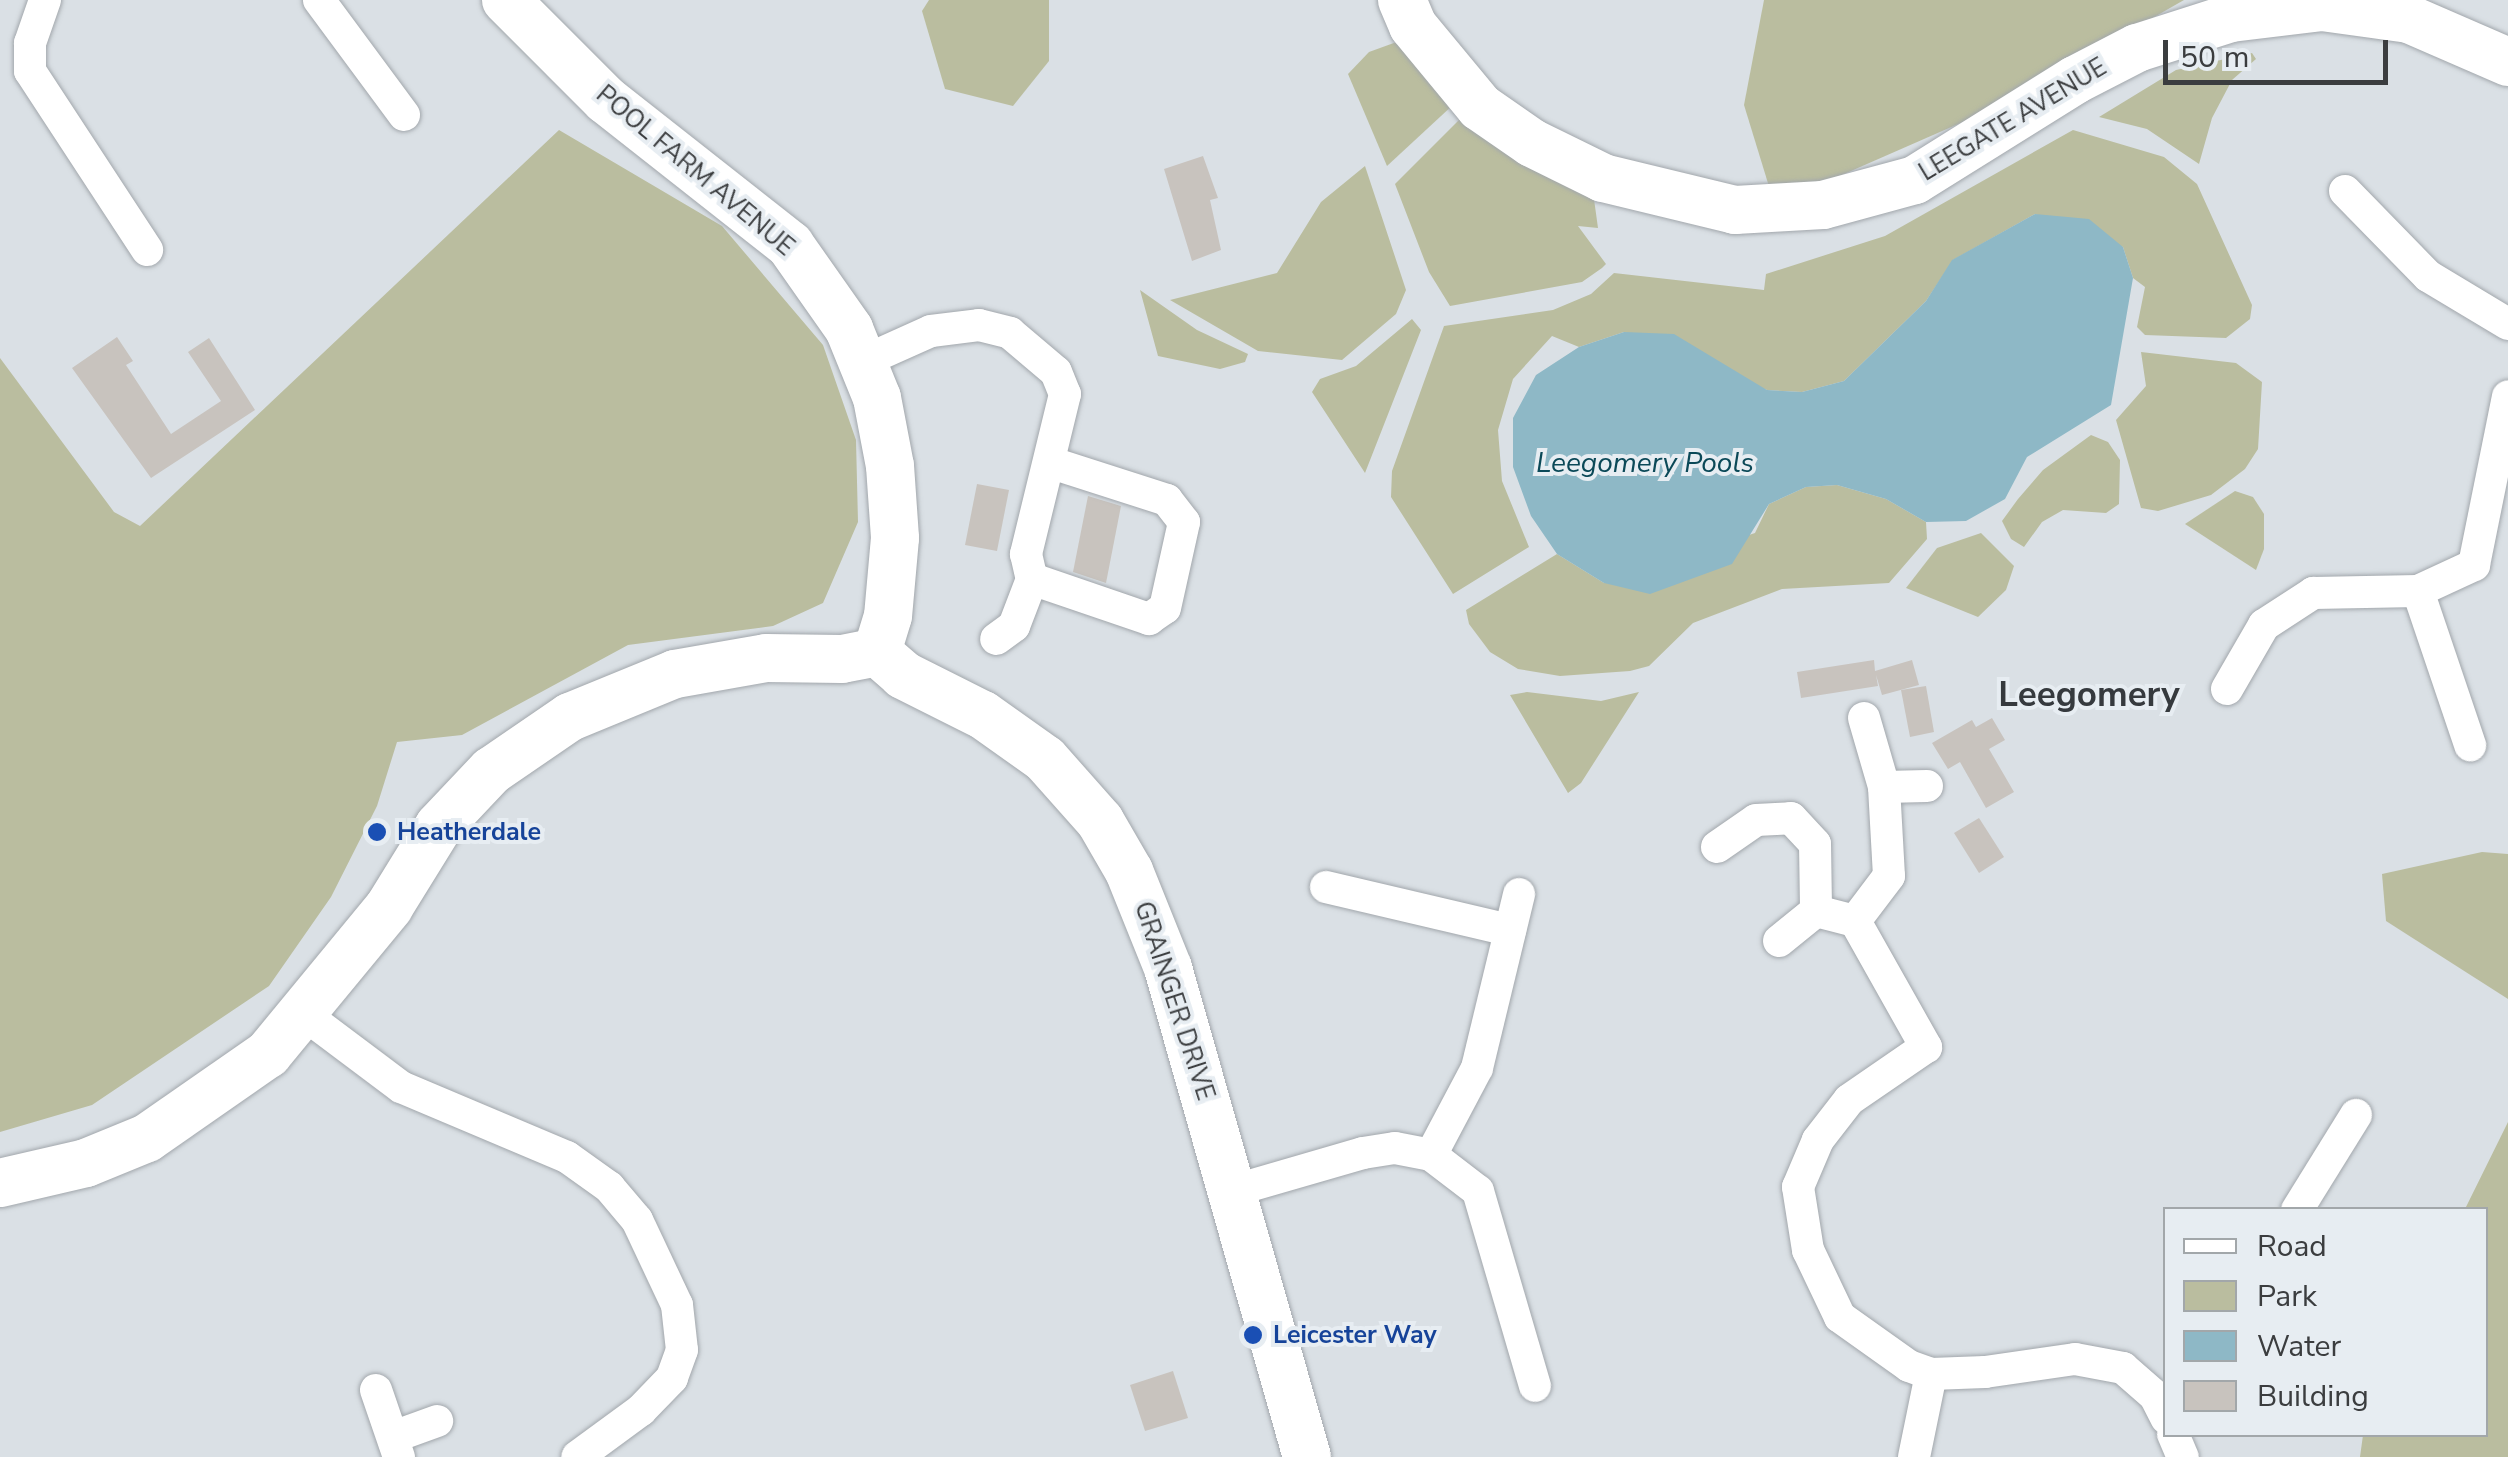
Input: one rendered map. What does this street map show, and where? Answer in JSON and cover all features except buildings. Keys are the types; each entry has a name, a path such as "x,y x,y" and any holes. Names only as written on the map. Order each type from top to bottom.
{"street":[{"path":"45,0 30,43 30,71 146,250"},
{"path":"318,0 404,115"},
{"name":"POOL FARM AVENUE","path":"506,0 606,100 790,245 864,361 890,466 895,538 877,652"},
{"name":"LEEGATE AVENUE","path":"1402,0 1413,26 1480,107 1532,143 1603,178 1734,210 1823,205 1915,180 2074,80 2229,9 2322,7 2409,19 2508,62"},
{"path":"2345,191 2428,276 2508,324"},
{"path":"864,361 930,332 979,325 1010,333 1056,372 1065,394 1052,463 1026,554 1032,579 1014,626 996,640"},
{"path":"2227,689 2264,626 2313,594 2418,591 2474,565 2508,396"},
{"path":"1032,579 1149,619 1166,608 1184,522 1167,500 1052,463"},
{"path":"2418,591 2470,745"},
{"path":"0,1183 86,1164 146,1138 221,1090 305,1015 389,907 440,826 491,771 570,717 674,674 766,658 842,659 877,652"},
{"name":"GRAINGER DRIVE","path":"877,652 902,675 983,715 1045,759 1100,821 1152,917 1307,1457"},
{"path":"1855,921 1889,876 1884,787 1864,718"},
{"path":"1884,787 1926,786"},
{"path":"1717,847 1756,820 1791,818 1814,844 1816,910"},
{"path":"1326,887 1510,930"},
{"path":"1431,1155 1477,1068 1519,894"},
{"path":"1816,910 1855,921 1937,1040 1849,1100 1818,1140 1798,1187 1808,1250 1840,1317 1930,1374 2075,1359 2123,1368 2162,1400"},
{"path":"1779,940 1816,910"},
{"path":"305,1015 401,1086 567,1156 608,1187 637,1220 677,1305 682,1350 672,1378 641,1410 577,1457"},
{"path":"2299,1207 2356,1115"},
{"path":"1232,1191 1363,1153 1395,1148 1431,1155 1478,1192 1535,1386"},
{"path":"1914,1457 1930,1374"},
{"path":"376,1390 396,1447 437,1422"}],"green space":[{"path":"929,0 1049,0 1049,61 1013,106 945,89 922,11"},
{"path":"1764,0 2184,0 1997,107 1835,178 1771,193 1744,105"},
{"path":"1402,40 1454,104 1387,166 1348,74 1369,52"},
{"path":"2252,53 2256,59 2232,80 2212,118 2199,164 2147,129 2099,117 2176,70"},
{"path":"1466,113 1594,199 1598,228 1578,226 1606,264 1602,268 1582,282 1450,306 1429,272 1395,184"},
{"path":"559,130 722,226 823,345 856,440 858,522 823,603 773,626 628,645 462,735 397,742 377,806 331,897 269,986 92,1105 0,1132 0,358 114,512 140,526"},
{"path":"2073,130 2164,157 2197,184 2252,305 2250,319 2226,338 2145,335 2137,327 2145,287 2133,278 2123,247 2035,214 1953,260 1926,301 1844,381 1802,392 1767,390 1624,332 1579,347 1552,336 1513,379 1498,430 1502,481 1529,547 1453,594 1391,497 1392,471 1444,326 1553,310 1591,294 1614,273 1764,290 1766,274 1885,236"},
{"path":"1365,166 1406,290 1396,314 1342,360 1258,351 1170,300 1277,273 1321,202"},
{"path":"1140,290 1197,330 1248,354 1245,362 1220,369 1158,356"},
{"path":"1412,319 1421,330 1365,473 1312,392 1320,379 1356,366"},
{"path":"2141,352 2236,363 2262,382 2258,449 2245,469 2211,495 2158,511 2141,508 2116,420 2146,386"},
{"path":"2091,435 2108,442 2120,460 2119,504 2106,513 2063,510 2042,522 2024,547 2011,539 2002,521 2018,499 2043,470"},
{"path":"1837,485 1886,499 1926,522 1927,539 1889,583 1782,589 1693,623 1649,666 1630,671 1560,676 1518,669 1490,652 1469,624 1466,610 1557,554 1604,583 1755,533 1769,504 1806,487"},
{"path":"2235,491 2253,497 2264,514 2264,549 2256,570 2185,524"},
{"path":"1981,533 2014,566 2006,590 1978,617 1906,588 1937,548"},
{"path":"1527,692 1601,701 1639,692 1581,783 1568,793 1510,695"},
{"path":"2482,852 2508,854 2508,999 2386,921 2382,874"},
{"path":"2508,1122 2508,1457 2360,1457 2363,1437 2488,1437 2488,1207 2466,1207"}],"water":[{"name":"Leegomery Pools","path":"2035,214 2089,219 2123,247 2133,278 2111,405 2027,457 2005,499 1966,521 1926,522 1886,499 1837,485 1806,487 1769,504 1732,564 1650,594 1604,583 1557,554 1531,516 1513,467 1513,418 1536,375 1579,347 1624,332 1674,334 1767,390 1802,392 1844,381 1926,301 1952,260"}],"place":[{"name":"Heatherdale","path":"377,832"},
{"name":"Leicester Way","path":"1253,1335"}],"district":[{"name":"Leegomery","path":"2089,695"}]}
